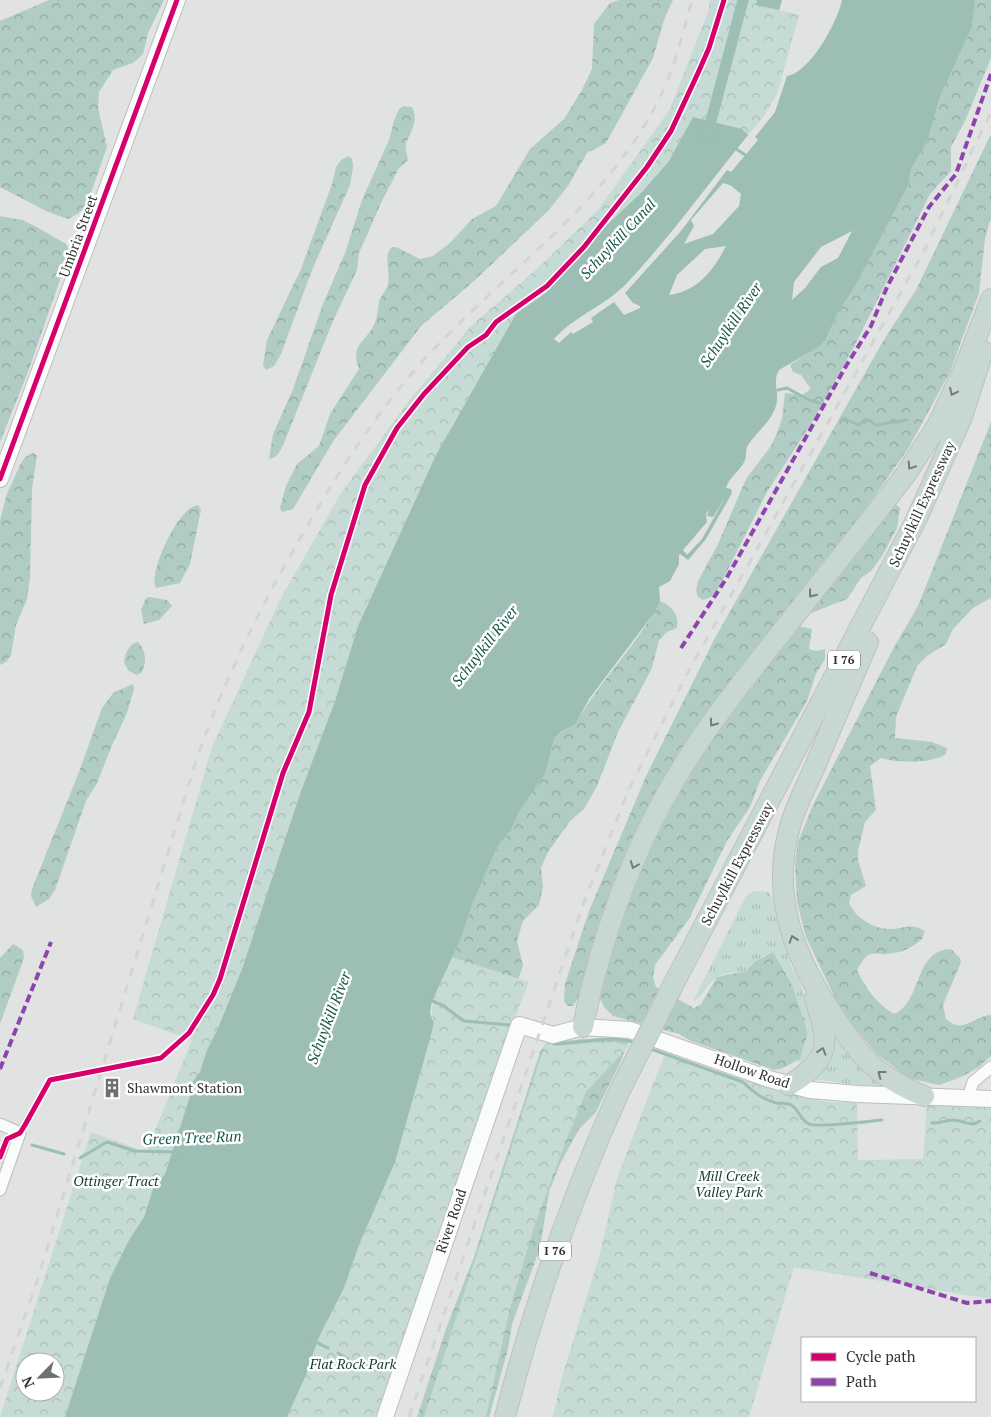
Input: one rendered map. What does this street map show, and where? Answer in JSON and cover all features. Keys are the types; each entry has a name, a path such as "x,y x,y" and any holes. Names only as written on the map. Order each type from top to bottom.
{"highway":[{"path":"583,1027 592,987 618,908 637,857 666,796 690,756 730,699 902,479 927,443 964,369 991,298"},
{"name":"Schuylkill Expressway","path":"506,1417 550,1264 583,1176 928,495 962,417 985,346 991,320"},
{"name":"Schuylkill Expressway","path":"677,992 868,642 956,466 991,372"},
{"path":"789,1085 807,1074 816,1065 822,1056 825,1044 821,1016 786,916 782,873 786,839 791,821 868,642"},
{"path":"805,970 862,1057 889,1080 924,1096"},
{"name":"Schuylkill Expressway","path":"519,1417 565,1262 596,1181 626,1093"}],"main road":[{"name":"Umbria Street","path":"0,479 177,0"},
{"name":"Hollow Road","path":"519,1025 553,1035 583,1027 630,1030 789,1085 836,1093 991,1098"},
{"name":"River Road","path":"385,1417 519,1025"}],"street":[{"path":"968,1098 973,1082 991,1067"},
{"path":"0,1124 20,1133 0,1190"}],"green space":[{"path":"49,0 164,0 148,33 143,54 133,63 113,70 99,92 98,108 107,147 87,204 79,213 68,219 48,212 0,187 0,21"},
{"path":"619,0 673,0 665,17 653,58 606,143 587,153 568,186 549,210 474,281 421,326 334,440 293,509 282,512 280,508 286,486 297,464 319,446 330,414 359,369 356,355 357,350 374,325 379,301 387,287 389,251 392,247 396,247 420,259 433,256 450,243 472,219 496,206 530,149 564,119 582,90 592,69 594,24 610,3"},
{"name":"Ottinger Tract","path":"710,0 782,0 779,10 799,15 777,94 764,116 625,285 611,297 566,327 435,457 358,626 335,701 300,794 242,969 207,1050 200,1072 191,1084 190,1096 165,1174 153,1189 144,1217 129,1240 110,1278 65,1417 0,1417 15,1370 15,1402 65,1402 65,1352 21,1352 91,1132 146,1152 192,1040 133,1019 212,747 281,598 341,493 409,401 471,326 539,267 598,210 670,109 708,12"},
{"path":"975,0 991,0 991,58 965,121 951,147 951,171 930,194 855,345 814,419 767,492 718,589 711,597 703,600 698,597 696,591 698,581 718,544 746,479 771,446 782,419 785,393 802,395 811,389 801,375 793,372 790,365 825,341 837,315 858,281 909,184 911,169 928,140 940,97 972,27"},
{"path":"403,106 412,107 415,116 414,125 406,143 408,160 399,168 359,253 357,270 333,321 284,443 277,456 269,459 273,434 293,389 323,304 345,253 362,200 389,140 399,109"},
{"path":"991,134 991,217 985,239 979,293 950,372 908,449 843,541 817,570 694,729 664,778 581,994 573,1006 568,1006 564,1001 565,984 589,911 647,774 715,638 882,343 916,290"},
{"path":"349,156 352,159 353,168 350,185 312,270 281,354 274,366 266,370 263,366 267,340 301,269 332,184 336,167 341,160"},
{"path":"0,216 22,220 35,226 66,244 70,251 28,372 0,442"},
{"path":"991,422 991,598 973,608 953,629 946,644 927,656 917,666 896,717 895,738 932,742 947,748 946,754 932,760 914,762 881,758 870,766 876,810 865,822 858,851 858,860 866,886 851,895 849,903 861,918 871,925 890,929 911,926 925,931 922,939 905,950 869,955 857,970 872,995 888,1010 894,1014 903,1008 910,999 930,958 939,952 951,949 960,958 961,962 943,1005 946,1019 952,1023 963,1025 991,1015 991,1056 979,1067 961,1077 939,1085 908,1078 877,1054 854,1027 837,1002 806,937 797,902 795,864 798,842 813,805 893,649 918,606"},
{"path":"33,453 37,455 32,489 30,578 27,599 16,625 11,655 6,662 0,665 0,520 7,494 20,465 25,457"},
{"path":"198,505 201,510 190,564 180,583 156,588 154,581 156,570 166,542 182,517 190,508"},
{"path":"896,505 900,508 897,528 882,556 871,571 861,578 847,599 811,613 809,610"},
{"path":"146,598 167,600 172,606 159,620 144,624 141,610"},
{"path":"660,601 668,606 676,615 677,628 667,632 659,640 652,668 618,732 597,786 584,809 570,821 548,852 541,868 543,887 539,905 523,921 517,941 523,966 514,990 432,1001 461,938 473,902 498,846 511,830 517,813 546,772 554,739 561,731 575,725 595,693 651,617"},
{"path":"799,626 812,629 809,649 816,651 825,649 825,659 816,674 807,701 760,781 750,807 727,841 689,919 655,965 653,978 656,987 694,1008 701,1004 717,977 746,971 754,962 773,952 792,985 806,1027 807,1036 800,1059 783,1068 774,1070 691,1041 679,1034 613,1016 604,1007 600,998 607,962 632,888 664,818 710,739"},
{"path":"138,642 143,649 145,664 142,672 137,675 129,671 124,663 129,647"},
{"path":"133,684 134,689 127,713 97,783 86,801 55,890 49,899 36,907 31,896 32,889 79,772 102,708 113,693"},
{"path":"754,891 768,892 775,901 791,966 799,979 814,1023 812,1025 812,1046 808,1056 800,1064 798,1060 805,1046 806,1027 790,981 765,955 751,964 746,971 729,973 716,978 693,1001 746,896"},
{"path":"13,944 23,950 24,958 0,1024 0,958"},
{"name":"Flat Rock Park","path":"452,957 529,982 510,1029 380,1417 287,1417 311,1364 321,1333 344,1288 359,1245 395,1162 434,1023 432,1006 434,998"},
{"path":"830,1022 884,1086 857,1085 814,1079"},
{"path":"616,1037 627,1039 628,1043 621,1061 596,1112 579,1129 560,1164 549,1192 540,1248 512,1324 508,1349 489,1417 417,1417 447,1326 474,1257 540,1052 547,1042"},
{"path":"615,1042 629,1046 586,1092 534,1227 510,1308 486,1417 424,1417 545,1044"},
{"name":"Mill Creek Valley Park","path":"664,1056 827,1102 857,1102 858,1160 923,1159 927,1102 991,1107 991,1299 794,1267 749,1417 553,1417 561,1380 600,1254 617,1178"}],"water":[{"path":"739,0 748,0 741,23 734,21"},
{"path":"757,0 782,0 779,10 756,5"},
{"name":"Schuylkill River","path":"842,0 975,0 972,27 940,97 928,140 911,169 909,184 858,281 837,315 825,341 779,370 776,380 777,400 774,411 748,445 746,458 726,488 731,489 732,493 706,539 688,560 679,555 679,564 670,581 659,587 660,601 654,613 589,699 575,725 561,731 554,739 546,772 518,813 511,830 498,846 473,902 461,938 432,1001 430,1013 434,1023 395,1162 359,1245 344,1288 321,1333 311,1364 287,1417 65,1417 110,1278 129,1240 144,1217 153,1189 165,1174 190,1096 191,1084 200,1072 207,1050 242,969 300,794 335,701 358,626 435,457 516,314 546,293 605,227 643,191 669,161 693,117 742,129 748,135 674,229 627,283 571,324 554,339 559,343 571,332 573,334 593,322 591,318 614,302 624,315 640,308 625,293 681,231 727,170 731,172 758,140 755,137 775,112 787,76 796,73 805,66 822,45","holes":["723,183 730,185 741,194 739,206 713,234 684,244 694,226 691,220","852,231 838,258 821,267 805,288 792,300 794,282 821,247","726,246 716,264 704,278 688,289 669,295 677,275 705,249","726,496 702,539 687,555 683,550 707,522 706,514 709,509 707,516 713,517"]}],"waterway":[{"name":"Schuylkill Canal","path":"707,136 743,0"},
{"path":"733,147 747,156"},
{"path":"778,390 787,388 809,400 820,403"},
{"path":"843,418 859,425 866,419 876,425 907,420"},
{"path":"430,1000 442,1005 464,1021 511,1025"},
{"path":"554,1044 605,1039 625,1040 635,1043"},
{"path":"648,1048 743,1082 767,1100 791,1105 809,1124 832,1125 882,1120"},
{"path":"932,1123 957,1120 973,1124 980,1121"},
{"name":"Green Tree Run","path":"80,1158 107,1142 135,1151 175,1152"},
{"name":"Green Tree Run","path":"32,1145 64,1154"},
{"path":"313,1341 328,1348"},
{"path":"338,1353 357,1365 381,1371"}],"railway":[{"path":"0,1388 37,1281 196,761 207,730 246,639 292,552 333,483 371,425 399,389 446,337 579,209 609,175 636,138 660,97 670,74 692,0"},
{"path":"409,1417 584,902 629,789 687,674 924,251 991,112"}],"marked path":[{"path":"681,648 726,579 846,366 871,326 887,287 929,207 956,174 991,74"},
{"path":"0,1069 51,942"},
{"path":"870,1273 967,1303 991,1301"}],"cycle path":[{"path":"0,479 177,0"},
{"path":"0,1157 7,1139 20,1133 50,1080 161,1058 189,1033 213,995 220,979 283,773 309,712 331,595 365,485 397,428 424,394 468,347 486,335 496,322 547,286 584,247 647,167 671,131 698,73 709,48 724,0"}],"place":[{"name":"Shawmont Station","path":"112,1088"}]}
